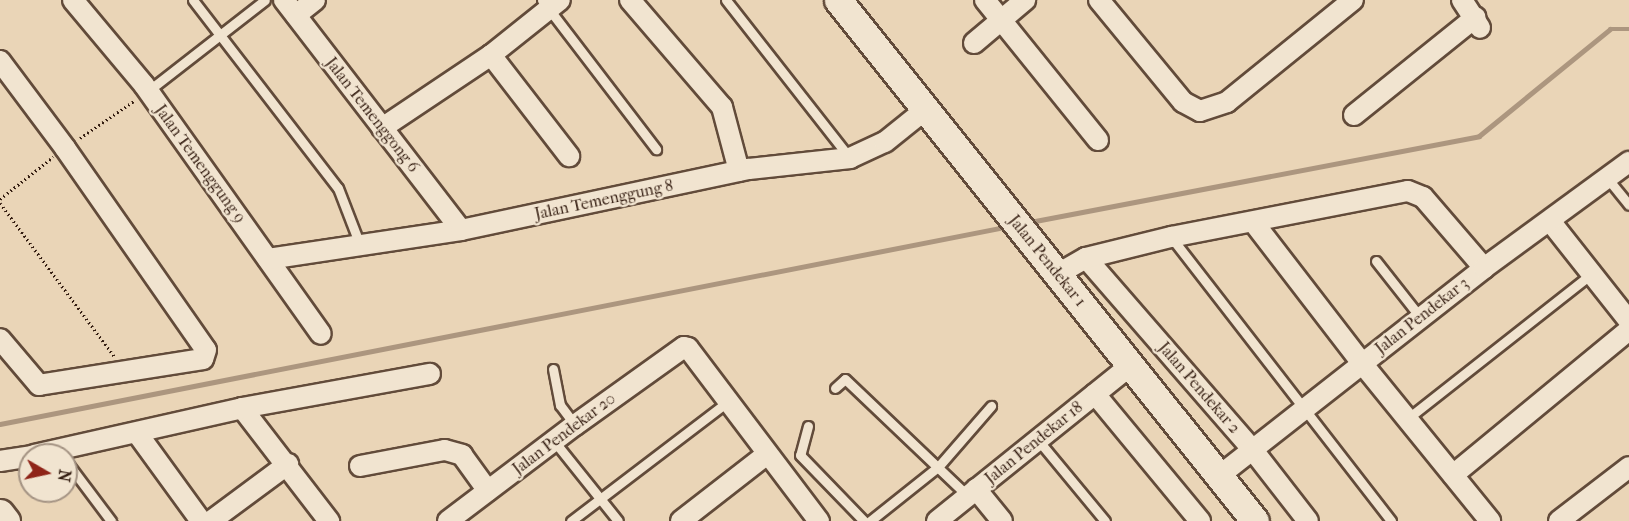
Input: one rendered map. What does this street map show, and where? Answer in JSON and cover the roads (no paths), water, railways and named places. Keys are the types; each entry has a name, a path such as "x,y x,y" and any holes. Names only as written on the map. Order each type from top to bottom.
{"street":[{"name":"Jalan Temenggung 9","path":"73,0 148,91 321,334"},
{"path":"290,8 315,0"},
{"path":"630,0 722,107 738,171"},
{"name":"Jalan Pendekar 1","path":"838,0 1255,521"},
{"path":"985,0 1098,140"},
{"path":"974,43 1025,0"},
{"path":"1110,4 1183,102 1200,111 1227,102 1353,0"},
{"path":"1354,115 1479,24 1462,0"},
{"path":"382,128 491,55 550,3"},
{"name":"Jalan Temenggong 6","path":"290,8 461,230"},
{"path":"491,55 569,156"},
{"path":"0,61 65,148 206,350 203,359 39,385 0,339"},
{"name":"Jalan Temenggung 8","path":"268,259 461,230 738,171 850,158 885,142 926,109"},
{"name":"Jalan Pendekar 3","path":"1219,476 1361,362 1629,162"},
{"path":"1058,274 1086,258 1171,237 1254,223 1408,191 1424,196 1484,268"},
{"path":"1550,221 1629,321"},
{"path":"1254,223 1361,362 1490,521"},
{"name":"Jalan Pendekar 2","path":"1086,258 1252,449 1308,521"},
{"path":"1454,475 1629,330"},
{"name":"Jalan Pendekar 20","path":"448,521 680,347 688,348 727,402"},
{"name":"Jalan Pendekar 18","path":"937,521 1130,366"},
{"path":"78,451 138,433 242,408 430,374"},
{"path":"1095,394 1200,521"},
{"path":"727,402 812,518"},
{"path":"242,408 288,464 326,520"},
{"path":"138,433 201,521"},
{"path":"360,466 445,450 462,455 488,490"},
{"path":"681,521 767,454"},
{"path":"0,461 18,458"},
{"path":"211,521 288,464"},
{"path":"1559,521 1629,467"},
{"path":"972,493 1002,521"},
{"path":"0,513 6,521"}],"lane":[{"path":"193,0 338,188 360,245"},
{"path":"148,91 265,0"},
{"path":"726,0 850,158"},
{"path":"550,3 656,149"},
{"path":"1608,178 1629,206"},
{"path":"1171,237 1391,521"},
{"path":"1376,261 1420,317"},
{"path":"1407,419 1472,371 1591,274"},
{"path":"553,369 560,405 575,425"},
{"path":"835,388 845,380 938,467 972,493"},
{"path":"571,521 727,402"},
{"path":"870,521 938,467 991,406"},
{"path":"808,426 800,455 864,521"},
{"path":"554,440 618,521"},
{"path":"1038,440 1105,521"},
{"path":"78,477 111,521"}],"waterway":[{"path":"1030,222 1479,136 1610,29 1629,29"},
{"path":"0,424 1000,228"}]}
